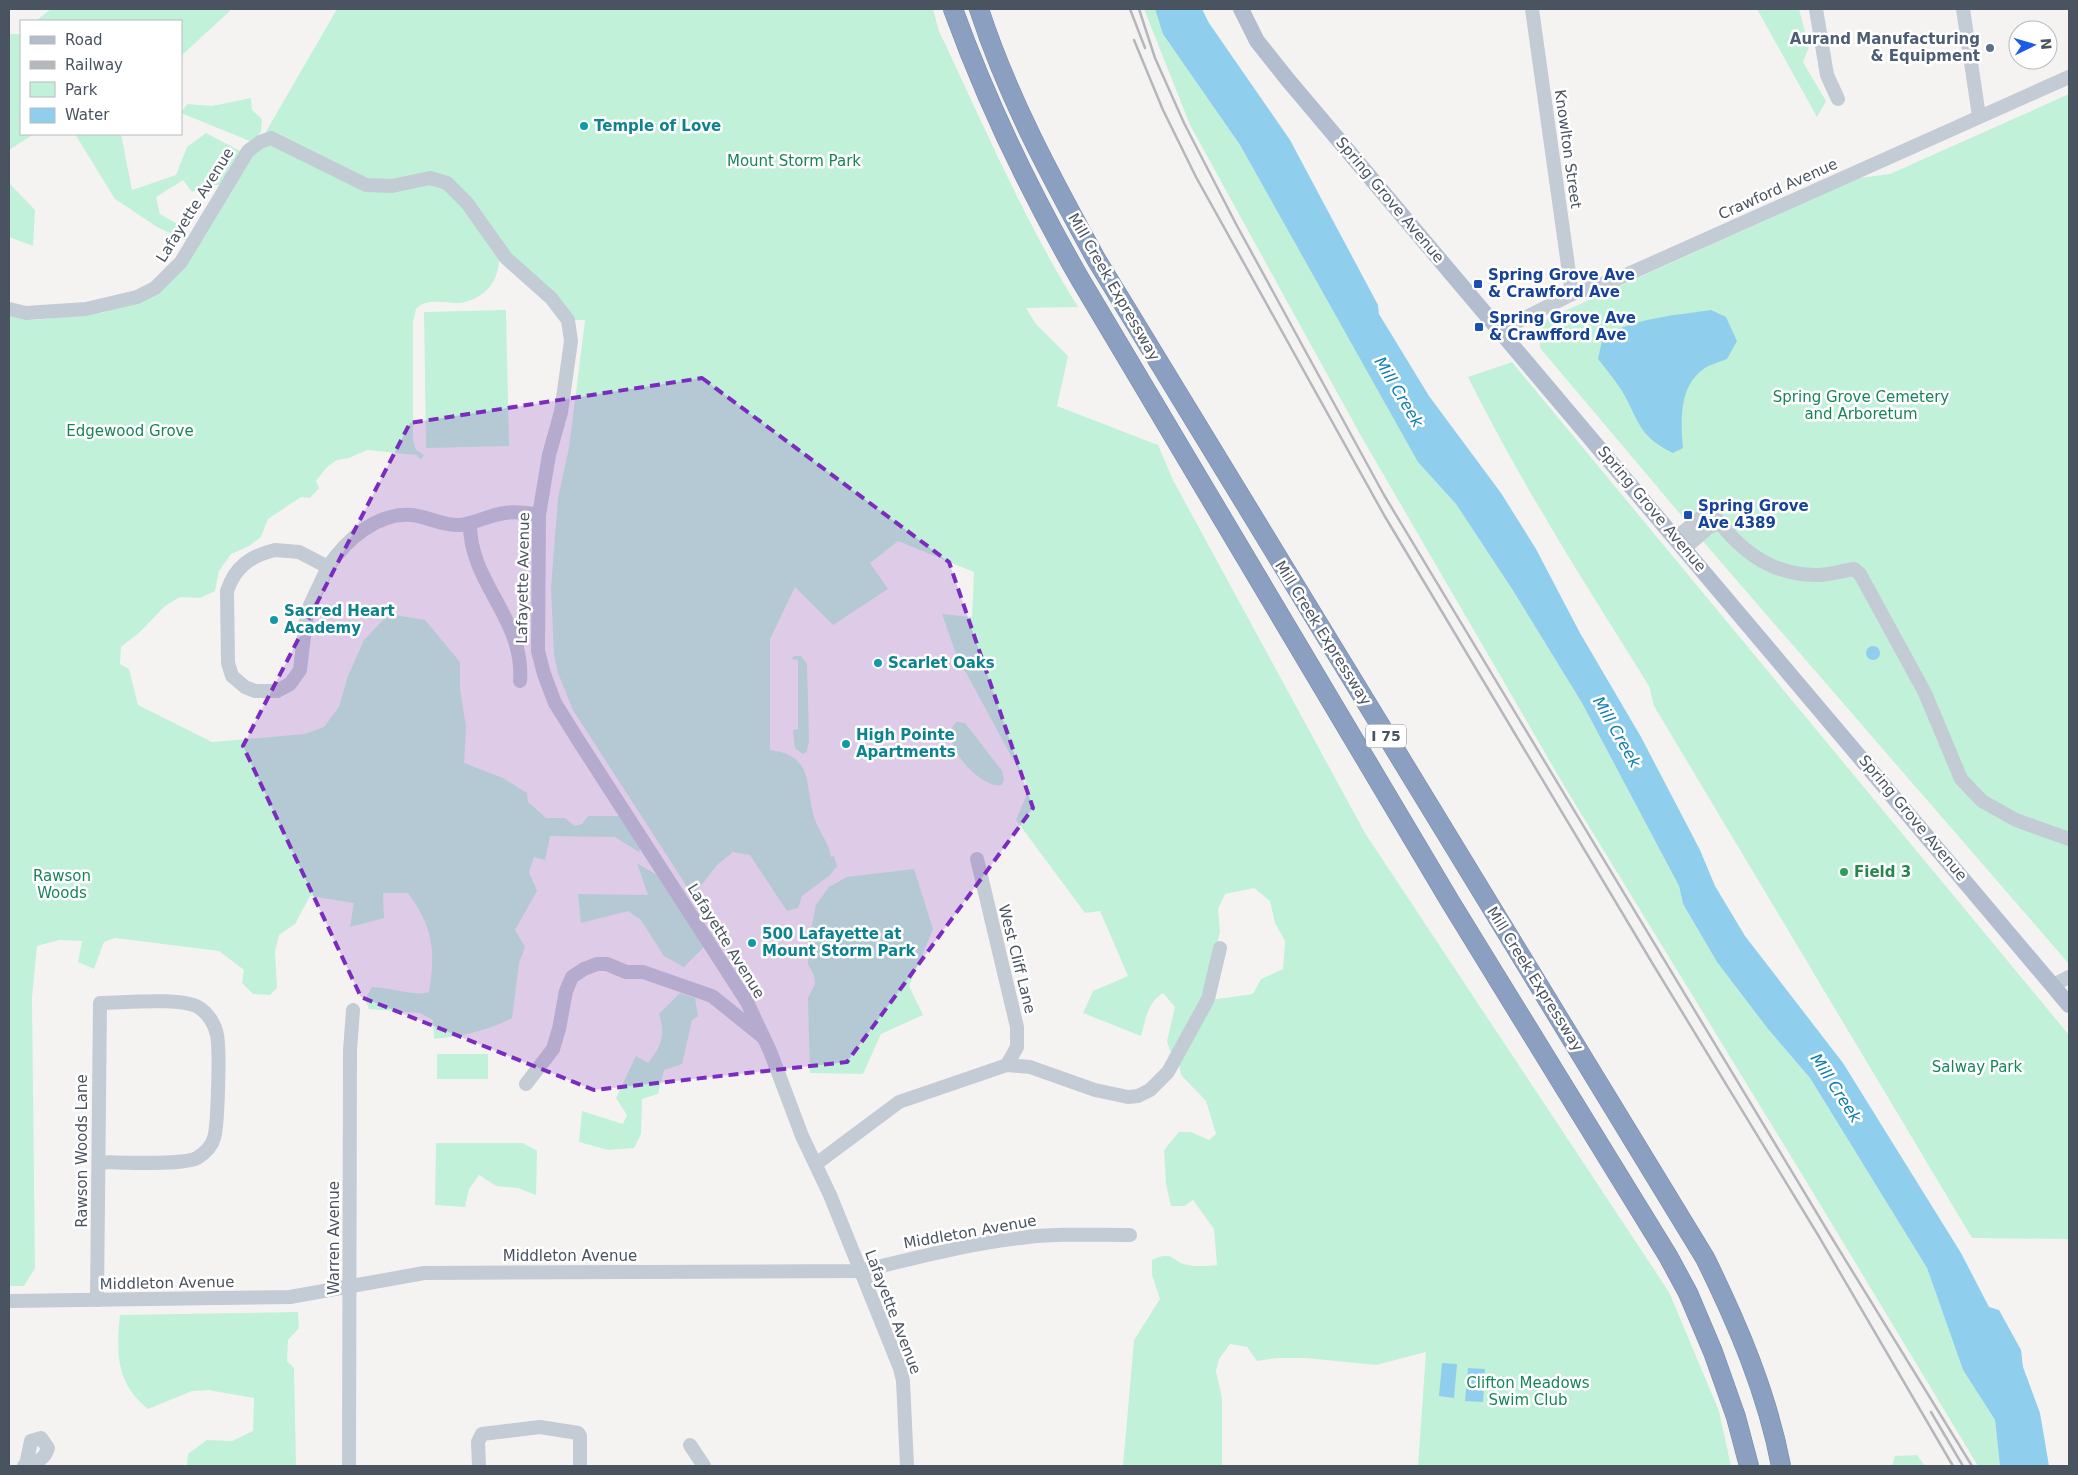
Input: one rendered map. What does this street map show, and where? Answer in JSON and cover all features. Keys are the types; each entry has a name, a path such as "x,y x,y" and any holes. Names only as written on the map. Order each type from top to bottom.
{"highway":[{"name":"Mill Creek Expressway","path":"953,9 1003,135 1047,221 1080,279 1451,903 1652,1228 1680,1278 1700,1318 1713,1352 1736,1417 1749,1466"},
{"name":"Mill Creek Expressway","path":"979,9 994,54 1035,148 1096,259 1705,1258 1743,1339 1763,1397 1781,1466"}],"main road":[{"name":"Spring Grove Avenue","path":"1241,9 1264,50 2069,1005"}],"street":[{"name":"Knowlton Street","path":"1532,9 1572,294"},
{"path":"1816,9 1827,75 1838,100"},
{"path":"1963,9 1979,116"},
{"name":"Crawford Avenue","path":"1501,330 1572,294 1617,279 2069,77"},
{"name":"Lafayette Avenue","path":"9,310 26,313 86,309 137,297 155,288 171,275 181,262 248,151 260,142 271,138 366,184 392,186 422,179 439,180 454,188 506,258 551,298 568,320 571,340 561,412 549,455 539,514 538,650 544,674 555,703 638,837 747,1002 764,1038 802,1136 816,1164 903,1381 907,1466"},
{"path":"1680,543 1710,510 1745,550 1778,568 1816,575 1854,570 1860,574 1925,693 1961,779 1982,801 2016,820 2069,839"},
{"path":"328,567 299,552 275,550 252,557 236,570 228,591 228,663 232,676 237,681 255,691 270,692 284,688 298,676 302,664 304,632 308,612 328,567 348,541 374,524 389,518 412,515 449,525 470,523 505,513 539,514"},
{"path":"470,523 470,540 478,566 518,644 521,667 520,681"},
{"path":"1680,543 1720,523"},
{"name":"West Cliff Lane","path":"976,858 1017,1027 1016,1047 1007,1065"},
{"path":"816,1164 899,1102 1007,1065 1030,1067 1095,1090 1128,1097 1138,1096 1150,1090 1168,1072 1208,999 1220,948"},
{"path":"526,1084 553,1048 559,1029 566,991 572,977 584,969 597,964 608,964 626,972 643,972 712,996 764,1038"},
{"path":"2053,985 2069,977"},
{"name":"Rawson Woods Lane","path":"97,1300 98,1162 100,1003 190,1004 207,1014 214,1024 218,1039 216,1130 210,1146 203,1154 187,1161 98,1162"},
{"name":"Warren Avenue","path":"349,1466 350,1051 353,1010"},
{"name":"Middleton Avenue","path":"9,1301 290,1297 424,1273 860,1271 894,1262 1018,1238 1052,1235 1130,1235"},
{"path":"479,1466 478,1442 482,1434 540,1427 578,1433 580,1436 580,1466"},
{"path":"690,1445 704,1466"}],"highlighted area":[{"path":"702,378 949,562 1033,808 847,1062 594,1090 361,997 243,746 410,423"}],"green space":[{"path":"51,9 232,9 182,55 182,20 37,20"},
{"path":"337,9 933,9 939,31 1022,206 1078,307 1026,308 1036,324 1068,356 1057,406 1158,445 1173,480 1365,833 1669,1292 1719,1411 1731,1466 1418,1466 1426,1352 1376,1365 1306,1358 1277,1358 1257,1361 1247,1347 1230,1344 1219,1359 1216,1371 1222,1398 1222,1466 1123,1466 1134,1340 1160,1299 1152,1275 1152,1260 1169,1256 1188,1265 1217,1265 1214,1229 1193,1200 1184,1206 1171,1206 1166,1184 1164,1150 1179,1132 1191,1132 1209,1140 1216,1134 1206,1101 1181,1075 1179,1065 1210,1000 1253,994 1261,979 1283,969 1285,941 1275,923 1270,901 1254,888 1225,894 1218,909 1220,932 1206,993 1175,1052 1170,1051 1167,1041 1175,1007 1163,993 1150,1007 1141,1036 1083,1013 1093,991 1128,976 1100,911 1085,913 1016,820 1029,789 956,654 942,614 972,617 974,572 898,541 870,563 888,589 833,625 795,587 770,639 770,750 784,753 794,758 801,765 808,783 814,817 828,846 831,857 834,856 837,866 830,875 802,896 798,908 787,911 750,855 733,852 717,865 693,896 573,710 558,673 554,654 551,588 558,498 569,448 585,320 568,320 447,183 379,186 288,145 260,142"},
{"path":"1144,9 1155,9 1164,34 1240,145 1418,461 1456,504 1512,589 1582,703 1679,886 1683,904 1717,962 1768,1029 1810,1078 1927,1268 1963,1370 1995,1420 2000,1466 1978,1466 1566,789 1361,436 1190,125"},
{"path":"1757,9 1799,9 1809,47 1803,62 1826,101 1817,117"},
{"path":"9,34 20,34 20,135 32,135 9,150"},
{"name":"Spring Grove Cemetery and Arboretum","path":"2069,94 2069,964 1719,560 1540,348 1539,325 1547,319 1859,178 1890,174"},
{"path":"251,98 252,110 262,119 261,132 252,142 182,113 187,104 212,106"},
{"path":"206,133 244,153 224,185 207,185 192,192 183,180 156,197 160,214 186,229 187,241 157,227 115,199 76,135 121,135 132,190 176,175 187,147"},
{"path":"270,143 355,183 429,184 445,189 456,198 499,257 499,266 489,288 476,298 460,303 431,302 421,305 416,309 413,322 413,440 416,450 424,455 421,459 416,455 367,450 349,458 337,460 327,467 316,481 319,488 310,498 301,497 268,519 261,537 249,546 231,554 219,571 215,591 200,598 180,597 165,606 140,632 121,647 120,664 129,669 138,705 212,742 305,734 324,727 339,707 348,676 364,640 389,614 425,620 460,662 460,689 466,727 464,763 503,778 527,793 528,802 546,818 565,818 574,826 582,824 588,816 620,816 641,845 639,852 615,837 550,836 545,860 534,857 529,872 537,891 515,930 525,947 519,963 512,1018 484,1030 455,1036 434,1039 433,1020 420,1013 369,1009 365,999 372,987 410,993 429,992 432,964 431,940 423,917 408,893 383,893 384,918 350,927 354,903 310,896 295,924 279,935 275,951 277,988 270,995 253,994 242,983 244,970 219,951 115,938 104,942 94,969 78,962 82,941 59,940 37,946 32,998 35,1268 24,1286 9,1286 9,315 34,320 102,313 153,295 254,151"},
{"path":"9,183 35,210 33,246 9,237"},
{"path":"506,310 509,446 426,448 424,312"},
{"name":"Salway Park","path":"1512,362 2069,1035 2069,1239 1972,1238 1654,706 1649,686 1578,572 1488,417 1468,377"},
{"path":"794,656 801,656 807,664 809,741 807,751 803,754 795,748 793,730 798,729 798,660 791,659"},
{"path":"957,722 965,723 1002,771 1004,779 1002,785 993,785 983,780 963,762 952,740 952,730"},
{"path":"637,863 657,875 705,946 684,967 664,956 641,920 628,911 581,923 578,894 648,895"},
{"path":"914,869 933,929 909,986 923,1015 881,1034 863,1074 810,1073 808,998 815,984 814,975 808,964 809,938 816,905 829,887 847,877"},
{"path":"680,993 695,998 698,1016 692,1020 682,1064 664,1070 658,1094 642,1099 641,1134 634,1148 608,1150 579,1142 582,1111 623,1124 627,1115 616,1098 636,1056 648,1063 656,1052 662,1035 659,1014"},
{"path":"437,1054 488,1054 488,1079 437,1079"},
{"path":"436,1143 523,1143 537,1151 536,1195 518,1188 496,1186 479,1175 469,1189 465,1207 435,1205"},
{"path":"298,1312 299,1328 288,1340 287,1361 294,1368 296,1466 187,1466 188,1454 207,1440 232,1441 253,1431 254,1398 208,1390 192,1391 148,1409 130,1389 120,1366 118,1342 120,1315"},
{"path":"1917,1455 1925,1466 1892,1466 1895,1456"}],"water":[{"name":"Mill Creek","path":"1155,9 1202,9 1209,23 1290,140 1378,305 1379,314 1429,396 1501,493 1536,549 1580,633 1641,737 1700,850 1715,886 1745,936 1843,1063 1961,1253 1989,1307 1999,1310 2021,1350 2023,1367 2040,1413 2049,1466 2000,1466 1995,1420 1963,1370 1927,1268 1810,1078 1768,1029 1717,962 1683,904 1679,886 1582,703 1512,589 1456,504 1418,462 1240,145 1163,34"},
{"path":"1711,310 1726,317 1737,341 1727,359 1705,368 1696,375 1690,384 1683,405 1683,448 1673,453 1661,447 1646,434 1622,391 1598,359 1603,336 1643,321"},
{"path":"1870,646 1876,646 1880,653 1876,660 1870,660 1866,656 1866,650"},
{"path":"1442,1363 1457,1364 1454,1398 1439,1396"},
{"path":"1468,1368 1485,1369 1483,1402 1465,1401"}],"railway":[{"path":"1130,9 1145,48"},
{"path":"1139,9 1155,58 1184,123 1236,224 1384,495 1827,1230 1972,1466"},
{"path":"1134,40 1163,110 1196,177 1384,515 1654,966 1818,1235 1953,1466"},
{"path":"1931,1412 1963,1466"}],"place":[{"name":"Aurand Manufacturing & Equipment","path":"1990,48"},
{"name":"Temple of Love","path":"584,126"},
{"name":"Spring Grove Ave & Crawford Ave","path":"1478,284"},
{"name":"Spring Grove Ave & Crawfford Ave","path":"1479,327"},
{"name":"Spring Grove Ave 4389","path":"1688,515"},
{"name":"Sacred Heart Academy","path":"274,620"},
{"name":"Scarlet Oaks","path":"878,663"},
{"name":"High Pointe Apartments","path":"846,744"},
{"name":"Field 3","path":"1844,872"},
{"name":"500 Lafayette at Mount Storm Park","path":"752,943"}],"park label":[{"name":"Mount Storm Park","path":"794,161"},
{"name":"Edgewood Grove","path":"130,431"},
{"name":"Rawson Woods","path":"62,884"},
{"name":"Clifton Meadows Swim Club","path":"1528,1392"}]}
